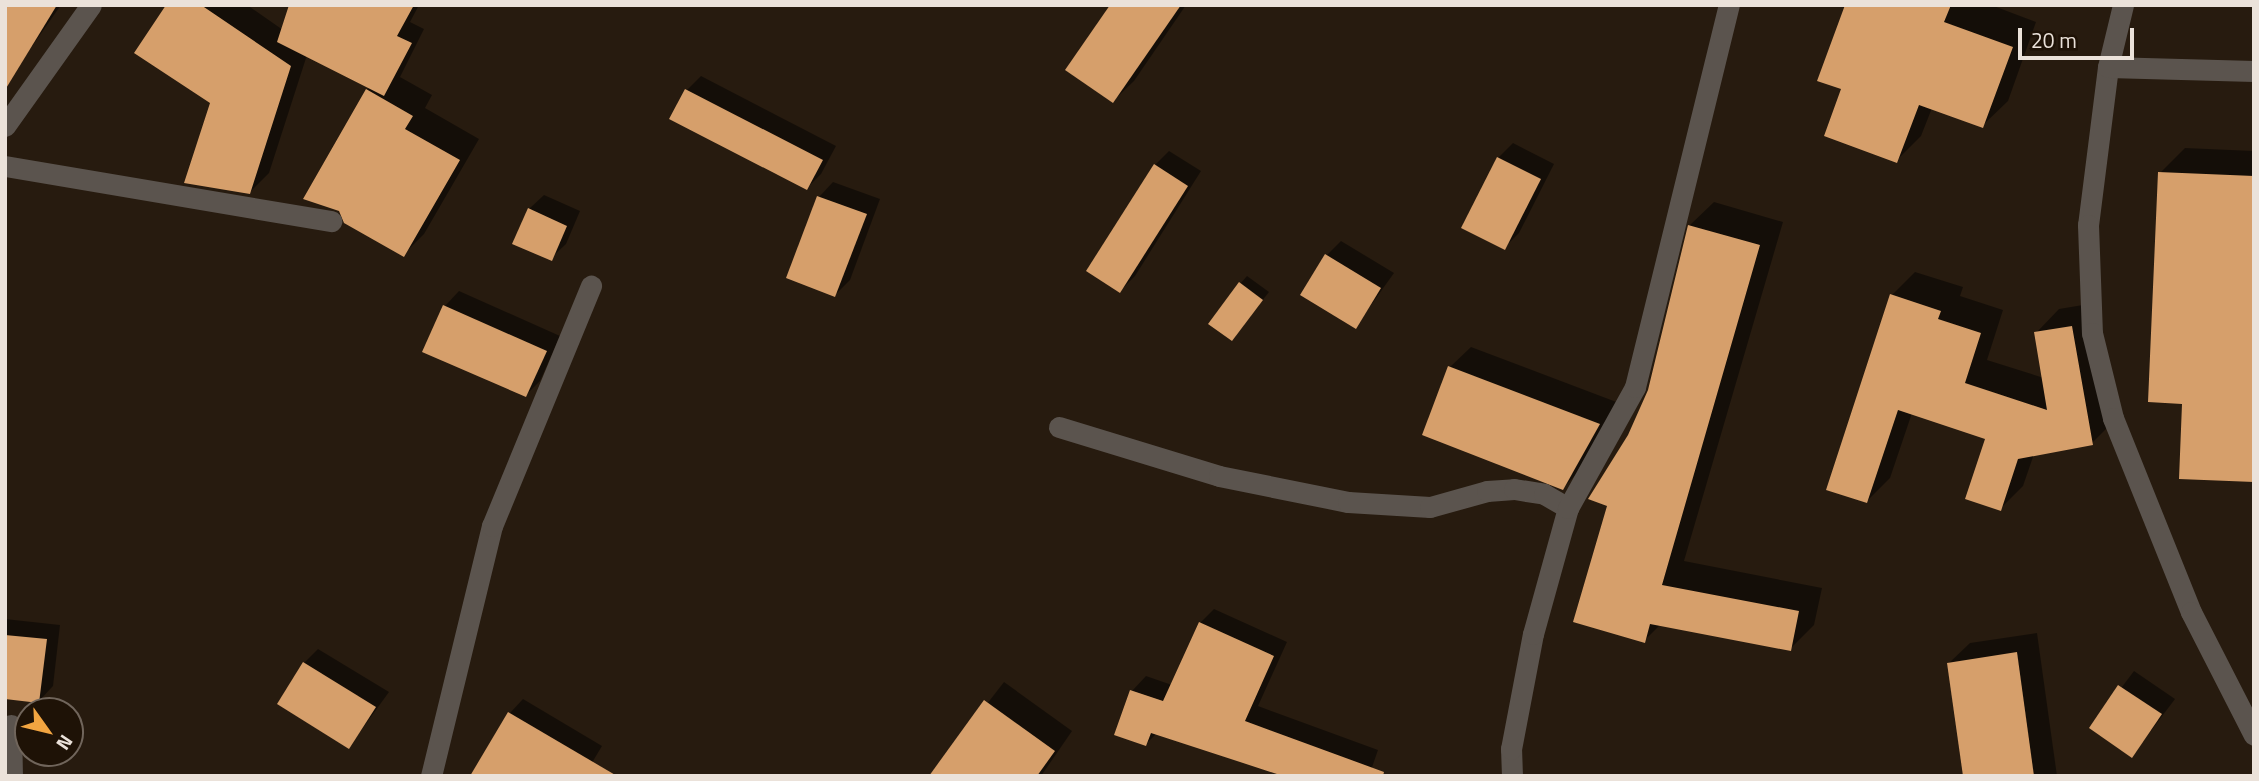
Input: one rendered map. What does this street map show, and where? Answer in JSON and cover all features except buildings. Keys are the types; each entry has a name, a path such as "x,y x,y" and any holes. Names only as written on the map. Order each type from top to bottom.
{"street":[{"path":"5,126 91,5"},
{"path":"1512,776 1511,749 1533,634 1568,508 1635,387 1729,5"},
{"path":"2123,5 2108,68 2088,225 2092,333 2113,418 2191,612 2254,735"},
{"path":"2108,68 2254,71"},
{"path":"5,166 331,221"},
{"path":"431,776 492,526 591,286"},
{"path":"1059,427 1219,476 1349,502 1430,508 1487,491 1514,489 1544,494 1568,508"},
{"path":"11,725 12,776"}]}
